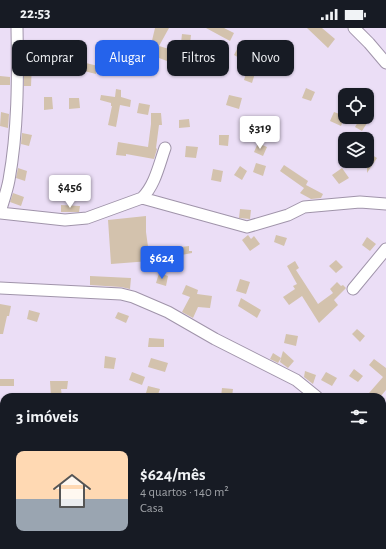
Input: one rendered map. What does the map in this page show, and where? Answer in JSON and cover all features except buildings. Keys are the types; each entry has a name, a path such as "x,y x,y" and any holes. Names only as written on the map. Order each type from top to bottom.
{"street":[{"path":"17,28 17,100 15,136 9,181 0,213 65,220 86,218 142,198 152,185 165,148"},
{"path":"354,28 369,43 386,64"},
{"path":"142,198 247,227 288,215 304,207 360,202 386,204"},
{"path":"354,289 386,249"},
{"path":"0,288 121,294 133,297 168,312 215,339 296,380 312,393"}]}
